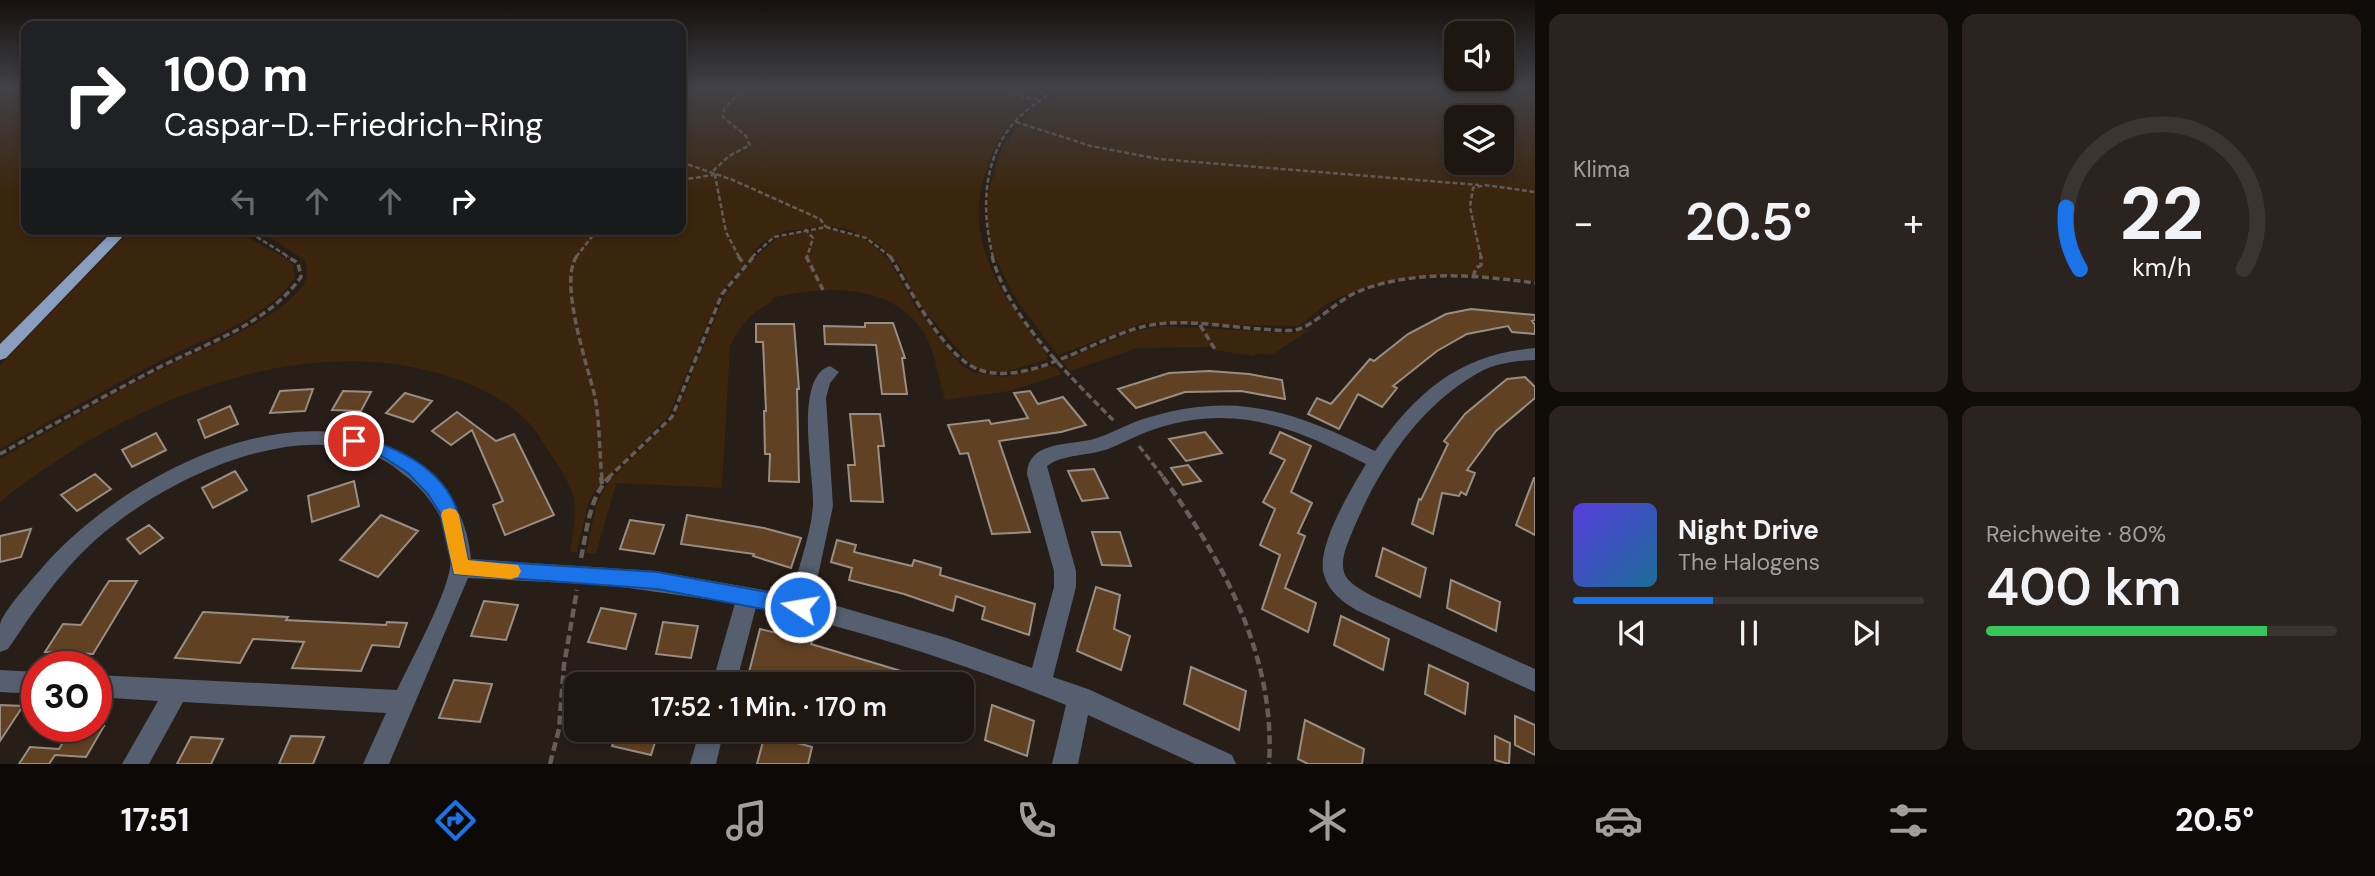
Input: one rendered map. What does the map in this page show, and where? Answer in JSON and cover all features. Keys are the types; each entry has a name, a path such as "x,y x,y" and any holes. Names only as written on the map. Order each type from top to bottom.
{"main road":[{"path":"0,354 117,235"}],"street":[{"path":"1535,354 1500,356 1481,363 1435,395 1406,423 1376,460 1353,504 1332,561 1334,577 1344,590 1364,603 1535,681"},
{"path":"800,607 823,506 817,398 822,381 830,372"},
{"path":"1040,681 1065,587 1065,571 1037,474 1037,463 1044,455 1090,448 1125,433 1191,413 1246,410 1298,422 1376,460"},
{"path":"0,641 59,563 94,528 132,500 173,476 211,459 249,447 286,440 321,438 354,441 386,450 414,468 435,489 449,512 460,568 376,764"},
{"path":"460,568 657,581 748,596 877,626 1040,681 1223,764"},
{"path":"727,672 748,596"},
{"path":"0,681 21,682"},
{"path":"112,687 404,702"},
{"path":"135,764 177,690"},
{"path":"1065,764 1080,697"},
{"path":"703,764 709,742"}],"path":[{"path":"727,122 747,136 750,145 717,165 715,175 726,231 744,265"},
{"path":"1269,764 1270,719 1266,689 1242,616 1220,569 1151,460 1055,359 1014,302 990,254 984,235 983,193 998,147 1016,122 1091,146 1159,159 1535,192"},
{"path":"686,164 733,180 820,219 826,227"},
{"path":"686,179 715,175"},
{"path":"1473,276 1476,268 1481,265 1482,250 1470,211 1470,194 1479,185"},
{"path":"550,764 559,729 564,665 593,505 602,484 672,417 722,294 744,265 774,237 826,227 866,237 890,257 917,305 964,362 972,369 1002,375 1146,326 1299,329 1310,324 1332,305 1379,286 1421,278 1473,276 1535,283"},
{"path":"805,229 813,238 807,252 808,261 823,290"},
{"path":"0,454 166,363 233,330 288,294 301,277 298,263 254,235"},
{"path":"593,235 573,261 570,278 580,347 594,399 602,484"},
{"path":"1200,325 1216,351"}],"shaded area":[{"path":"0,122 21,122 21,235 107,235 0,343"},
{"path":"686,122 1012,122 994,149 987,168 980,195 979,221 991,269 1017,313 1048,356 1046,360 1001,373 974,368 920,305 900,266 880,245 848,229 828,226 785,231 761,243 720,294 669,415 595,490 588,504 577,552 570,552 574,519 572,492 565,476 534,428 515,410 493,395 456,379 397,365 337,362 275,368 215,384 156,406 100,435 47,467 0,502 0,459 127,387 241,331 277,310 303,285 307,270 305,260 265,235 686,235"},
{"path":"1023,122 1444,122 1444,175 1514,175 1514,122 1535,122 1535,281 1457,275 1406,278 1381,283 1332,301 1297,326 1143,323 1058,355 1017,301 994,255 988,235 988,193 1002,147"},
{"path":"827,228 864,239 888,258 915,306 960,364 972,372 1005,377 1048,365 1056,367 1062,374 1010,391 945,400 928,340 910,316 894,304 876,296 835,290 772,298 772,302 747,320 730,347 722,488 616,483 596,554 586,553 596,505 608,482 674,418 725,295 746,266 776,239 803,231"},
{"path":"126,235 244,235 293,264 295,277 269,305 252,316 140,372 0,449 0,365"},
{"path":"1162,326 1289,333 1311,329 1272,355 1255,353 1255,356 1213,350 1211,347 1138,348 1070,371 1062,361 1132,332"}],"building":[{"path":"1471,309 1535,315 1535,320 1532,321 1535,334 1512,332 1508,326 1467,334 1437,351 1393,386 1397,388 1382,407 1358,394 1339,429 1308,414 1317,398 1331,404 1370,359 1374,361 1408,334 1446,314"},
{"path":"865,323 893,323 905,358 902,358 907,394 882,394 876,345 825,344 824,326 865,327"},
{"path":"756,324 794,324 799,389 799,482 769,481 770,454 765,454 763,342 756,342"},
{"path":"1209,371 1282,380 1285,399 1241,391 1185,392 1136,408 1118,389 1169,373"},
{"path":"1525,377 1535,387 1535,398 1496,431 1467,470 1475,473 1466,495 1461,492 1459,496 1442,493 1433,534 1412,524 1419,499 1421,500 1448,444 1444,441 1465,414 1507,379"},
{"path":"313,389 305,411 270,413 280,391"},
{"path":"343,391 371,392 361,411 332,410"},
{"path":"1030,391 1038,404 1063,397 1086,425 1061,432 999,441 1030,532 992,534 968,453 960,454 948,425 989,420 991,424 1028,418 1014,393"},
{"path":"405,393 432,401 413,422 386,413"},
{"path":"230,406 238,424 205,438 198,420"},
{"path":"457,412 496,441 514,434 554,515 505,535 493,505 503,501 472,430 451,445 432,431"},
{"path":"850,414 880,414 884,446 878,446 883,502 851,501 848,465 855,465"},
{"path":"1205,432 1222,453 1186,461 1169,439"},
{"path":"1280,432 1311,446 1291,492 1312,503 1298,533 1305,536 1285,588 1316,603 1308,632 1262,609 1280,555 1260,545 1275,509 1263,502 1285,460 1270,453"},
{"path":"156,433 166,450 132,467 122,450"},
{"path":"1188,465 1201,481 1183,485 1171,468"},
{"path":"1094,469 1108,498 1082,501 1068,471"},
{"path":"235,471 247,490 213,508 202,488"},
{"path":"95,474 111,489 77,511 61,495"},
{"path":"1535,478 1535,535 1516,525"},
{"path":"354,481 359,506 312,522 308,496"},
{"path":"381,515 418,531 378,577 340,560"},
{"path":"687,515 764,528 801,538 791,568 753,556 754,554 681,544"},
{"path":"630,520 664,525 654,554 620,549"},
{"path":"149,525 163,538 140,554 127,539"},
{"path":"31,529 21,557 0,562 0,536"},
{"path":"1092,532 1120,532 1131,566 1102,565"},
{"path":"837,540 856,545 854,552 912,566 914,560 941,568 940,575 1035,604 1029,635 982,619 985,607 956,596 953,611 904,594 849,580 852,568 831,562"},
{"path":"1383,548 1426,568 1420,597 1376,576"},
{"path":"1451,580 1500,602 1496,631 1447,608"},
{"path":"109,581 137,581 95,651 46,651 63,624 81,625"},
{"path":"1096,587 1120,595 1114,629 1130,636 1121,670 1077,651"},
{"path":"484,601 518,605 506,640 471,636"},
{"path":"601,608 636,614 626,649 588,642"},
{"path":"203,612 288,617 286,620 386,625 387,622 407,623 399,647 372,645 361,671 292,668 304,642 253,639 240,663 175,658"},
{"path":"1341,616 1389,639 1383,670 1334,645"},
{"path":"663,622 698,626 691,658 656,654"},
{"path":"760,629 812,641 811,644 904,672 749,672"},
{"path":"1429,665 1468,683 1465,714 1425,694"},
{"path":"1191,667 1246,691 1239,730 1184,704"},
{"path":"454,680 492,684 480,722 439,718"},
{"path":"0,705 21,706 21,709 0,741"},
{"path":"992,705 1034,721 1027,756 985,740"},
{"path":"1515,716 1535,725 1535,755 1515,745"},
{"path":"1305,720 1364,749 1362,764 1308,764 1298,759"},
{"path":"291,736 324,737 313,764 279,764"},
{"path":"1495,736 1510,743 1509,764 1495,760"},
{"path":"191,737 223,739 211,764 177,764"},
{"path":"63,742 95,742 86,757 55,755 49,764 19,764 30,747 59,749"},
{"path":"614,742 655,742 651,755 612,746"},
{"path":"763,742 794,742 812,747 808,764 757,764"}],"slow traffic":[{"path":"450,515 460,568 511,571"}],"route":[{"path":"354,441 386,450 414,468 435,489 449,512 460,568 657,581 800,607"}]}
